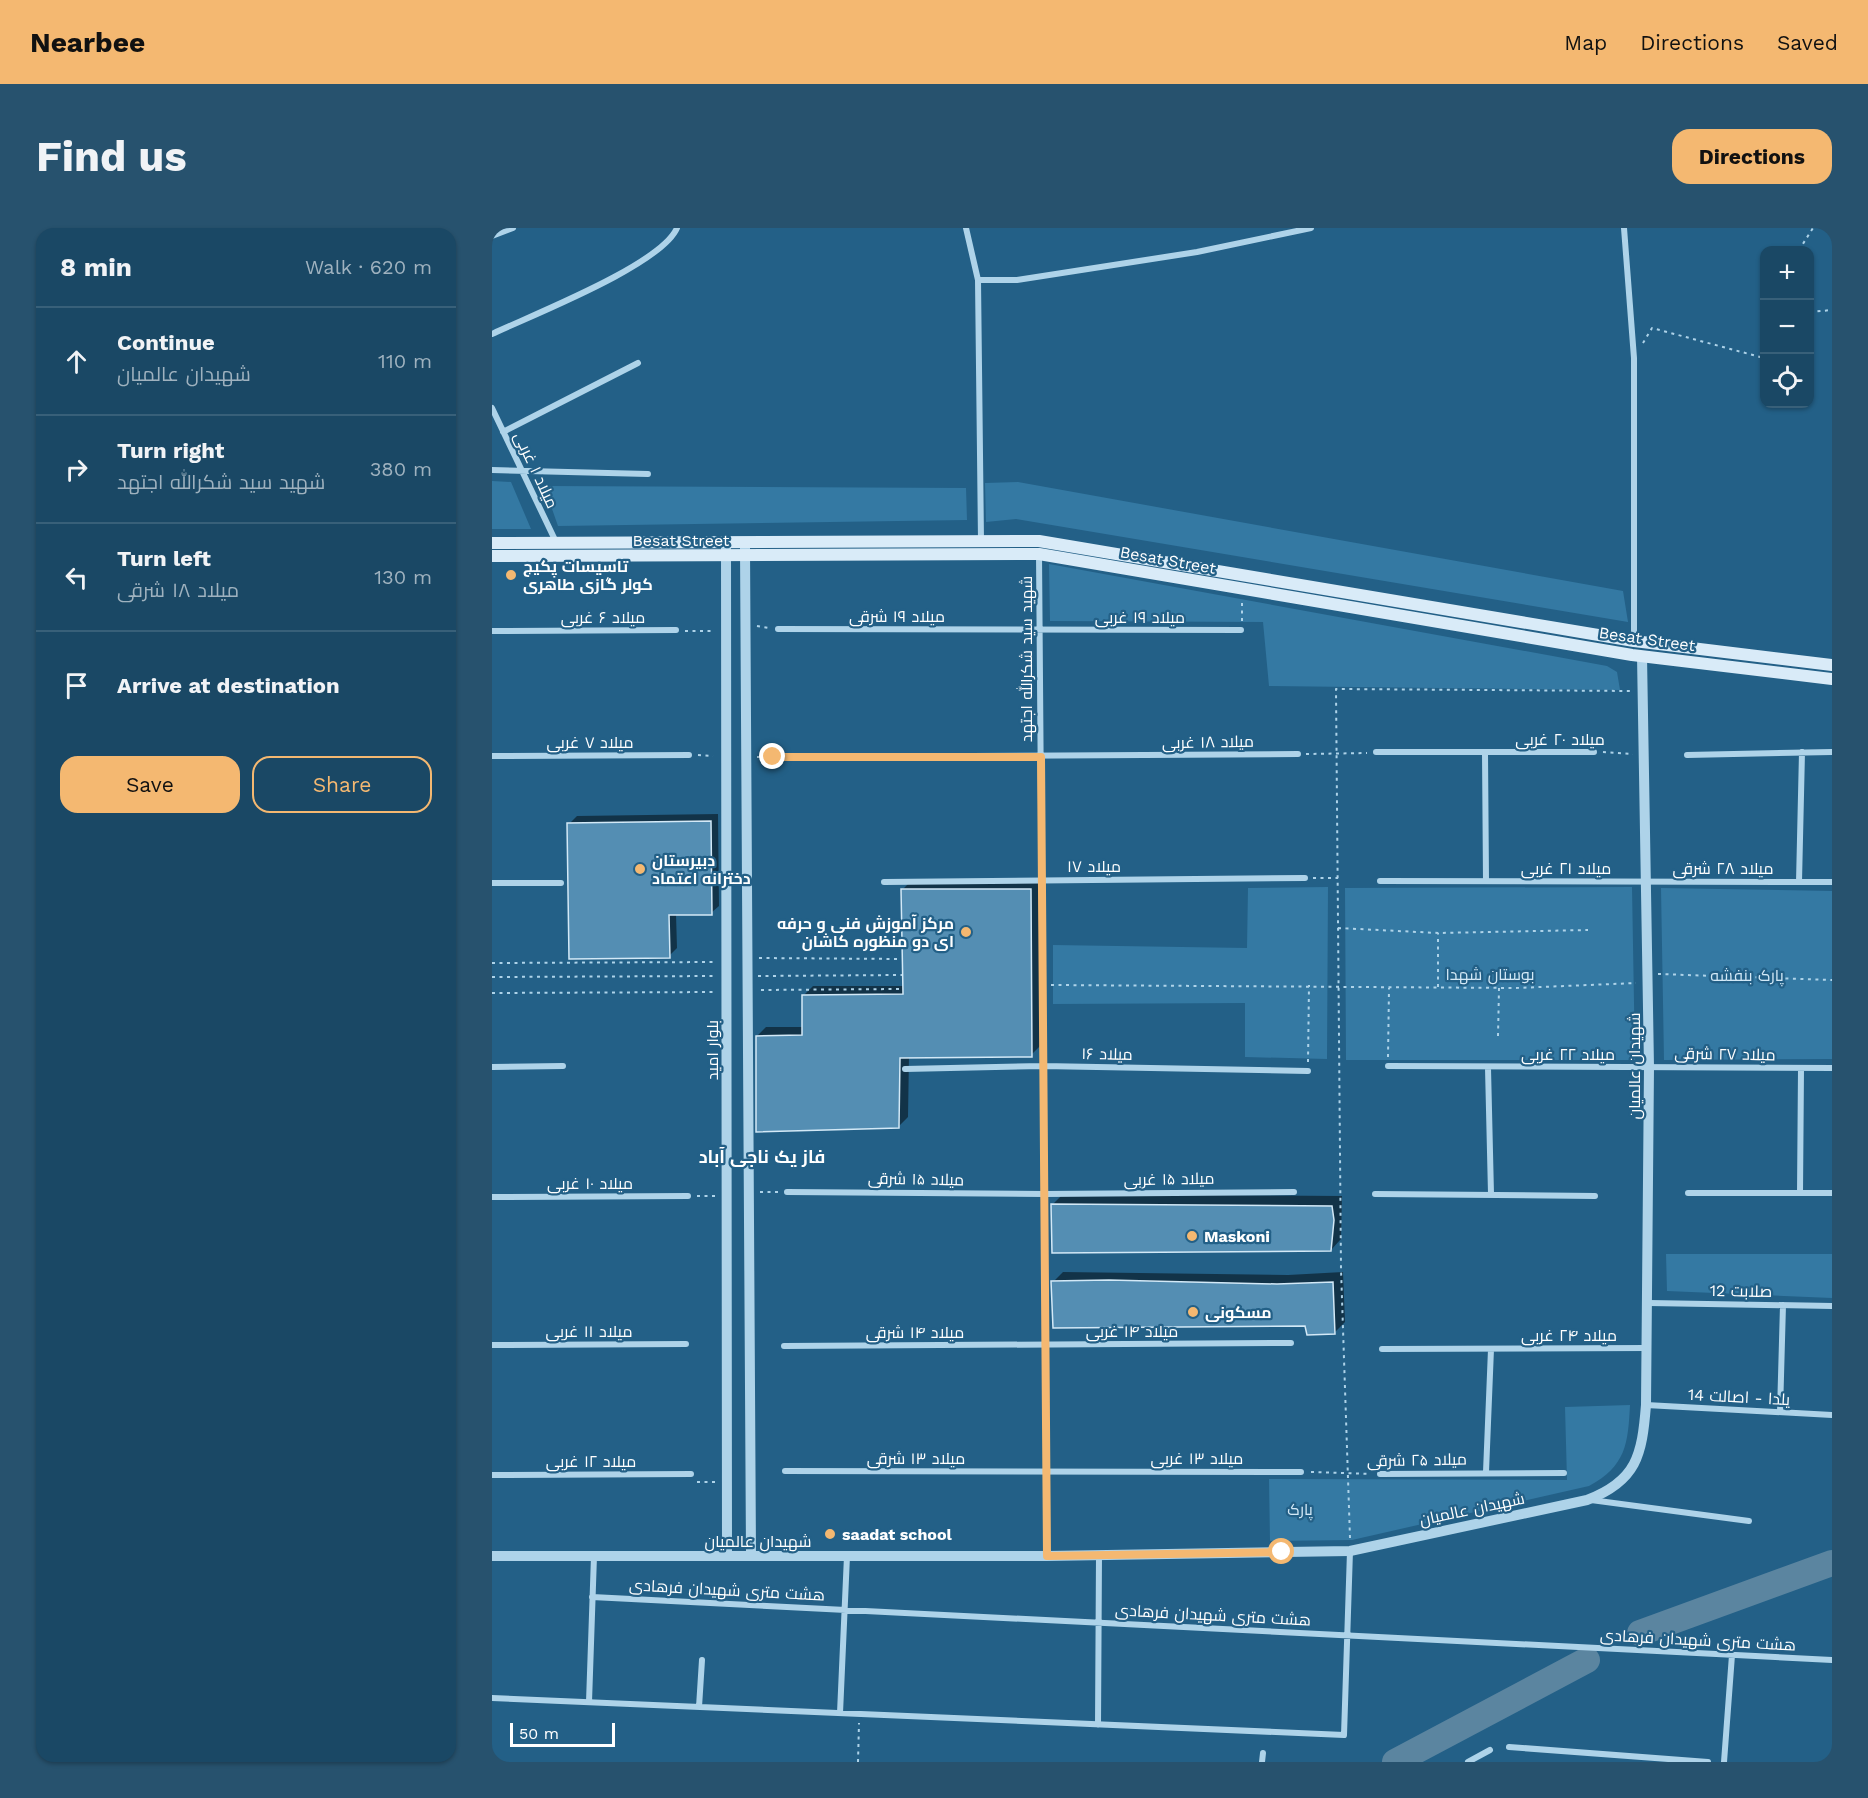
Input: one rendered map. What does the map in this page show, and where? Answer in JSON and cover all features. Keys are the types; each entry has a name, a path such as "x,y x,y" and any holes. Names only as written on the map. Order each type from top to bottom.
{"main road":[{"name":"Besat Street","path":"492,543 745,544 1039,541 1634,642 1832,665"},
{"name":"Besat Street","path":"492,556 745,557 1039,554 1642,656 1832,679"}],"street":[{"path":"492,236 513,228"},
{"path":"492,334 648,258 673,237 677,228"},
{"path":"966,228 978,279 981,541"},
{"path":"978,279 1017,280 1197,252 1311,228"},
{"path":"1624,228 1634,358 1634,642"},
{"path":"503,432 638,363"},
{"name":"میلاد ۱ غربی","path":"492,408 556,542"},
{"path":"492,470 648,474"},
{"name":"بلوار امید","path":"726,544 727,1556"},
{"path":"745,544 751,1555"},
{"name":"شهید سید شکرالله اجتهد","path":"1039,554 1047,1556"},
{"name":"میلاد ۱۹ شرقی","path":"778,629 1040,631"},
{"name":"میلاد ۶ غربی","path":"492,632 676,630"},
{"name":"میلاد ۱۹ غربی","path":"1040,631 1242,630"},
{"name":"شهیدان عالمیان","path":"492,1556 1047,1556 1350,1546 1587,1500 1616,1486 1637,1462 1642,1448 1646,1406 1649,1303 1649,1067 1642,656"},
{"name":"میلاد ۲۰ غربی","path":"1376,752 1594,752"},
{"path":"1485,752 1486,881"},
{"path":"1799,882 1802,752"},
{"path":"1687,755 1832,753"},
{"name":"میلاد ۱۸ غربی","path":"791,757 1298,754"},
{"name":"میلاد ۷ غربی","path":"492,756 689,755"},
{"name":"میلاد ۱۷","path":"884,882 1305,878"},
{"name":"میلاد ۲۱ غربی","path":"1380,881 1646,881"},
{"name":"میلاد ۲۸ شرقی","path":"1646,881 1832,882"},
{"path":"492,883 561,883"},
{"path":"727,934 747,932"},
{"path":"727,1014 747,1014"},
{"path":"492,1067 563,1066"},
{"name":"میلاد ۱۶","path":"905,1069 1043,1066 1308,1071"},
{"name":"میلاد ۲۲ غربی","path":"1388,1066 1649,1067"},
{"name":"میلاد ۲۷ شرقی","path":"1649,1067 1832,1068"},
{"path":"1488,1068 1491,1194"},
{"path":"1800,1193 1801,1069"},
{"name":"میلاد ۱۵ شرقی","path":"788,1192 1044,1194"},
{"name":"میلاد ۱۵ غربی","path":"1044,1194 1294,1192"},
{"path":"1688,1193 1832,1193"},
{"path":"1375,1194 1595,1196"},
{"name":"میلاد ۱۰ غربی","path":"492,1197 688,1196"},
{"name":"صلابت 12","path":"1649,1303 1832,1306"},
{"path":"1780,1412 1783,1305"},
{"name":"میلاد ۱۴ غربی","path":"1045,1345 1291,1343"},
{"name":"میلاد ۱۱ غربی","path":"492,1346 686,1344"},
{"name":"میلاد ۱۴ شرقی","path":"784,1346 1045,1345"},
{"path":"1486,1472 1491,1348"},
{"name":"میلاد ۲۴ غربی","path":"1382,1349 1647,1348"},
{"name":"یلدا - اصالت 14","path":"1646,1406 1832,1415"},
{"name":"میلاد ۱۳ شرقی","path":"785,1471 1046,1471"},
{"name":"میلاد ۱۳ غربی","path":"1046,1471 1301,1472"},
{"name":"میلاد ۲۵ شرقی","path":"1380,1474 1564,1473"},
{"name":"میلاد ۱۲ غربی","path":"492,1475 691,1474"},
{"path":"1587,1500 1749,1521"},
{"path":"492,1698 1344,1735 1350,1546"},
{"path":"589,1702 594,1555"},
{"path":"1098,1725 1100,1555"},
{"path":"840,1713 847,1556"},
{"name":"هشت متری شهیدان فرهادی","path":"592,1597 1832,1660"},
{"path":"1724,1762 1731,1655"},
{"path":"699,1707 702,1660"},
{"path":"1509,1747 1708,1762"},
{"path":"1468,1762 1490,1750"},
{"path":"1262,1762 1263,1753"}],"path":[{"path":"1802,246 1813,228"},
{"path":"1814,312 1832,310"},
{"path":"1634,358 1652,327 1760,357"},
{"path":"1242,598 1242,630"},
{"path":"754,626 778,629"},
{"path":"676,630 714,631"},
{"path":"1350,1546 1341,1269 1336,689 1634,691"},
{"path":"1298,754 1376,752"},
{"name":"میلاد ۲۰ غربی","path":"1594,752 1634,754"},
{"path":"689,755 715,756"},
{"path":"754,757 791,757"},
{"path":"1305,878 1338,878"},
{"path":"1338,928 1438,933 1588,930"},
{"path":"1438,933 1438,987"},
{"path":"755,958 900,959"},
{"path":"492,963 717,962"},
{"path":"754,976 902,975"},
{"path":"1658,975 1832,980"},
{"path":"492,977 718,976"},
{"path":"1043,985 1339,985 1389,988 1499,988 1636,983"},
{"path":"1308,1071 1309,985"},
{"path":"1388,1066 1389,988"},
{"path":"1498,1036 1499,988"},
{"path":"754,990 899,989"},
{"path":"492,993 718,992"},
{"path":"748,1193 788,1192"},
{"path":"688,1196 727,1196"},
{"path":"1301,1472 1348,1474"},
{"path":"691,1474 691,1482 728,1482"},
{"name":"میلاد ۲۵ شرقی","path":"1348,1474 1380,1474"},
{"path":"858,1762 860,1715"}],"green space":[{"path":"492,481 511,482 531,529 492,529"},
{"path":"1018,482 1623,591 1628,622 1016,519 986,522 985,483"},
{"path":"544,486 966,488 967,520 558,526"},
{"path":"1049,564 1607,666 1617,672 1620,690 1269,686 1263,622 1050,621"},
{"path":"1328,887 1327,1059 1245,1057 1245,1003 1053,1004 1053,945 1247,948 1248,888"},
{"name":"بوستان شهدا","path":"1632,887 1635,1060 1346,1060 1345,888"},
{"name":"پارک بنفشه","path":"1661,888 1832,891 1832,1059 1664,1060"},
{"path":"1666,1254 1832,1254 1832,1298 1667,1291"},
{"name":"پارک","path":"1630,1405 1623,1453 1611,1470 1589,1486 1352,1540 1270,1541 1269,1479 1567,1480 1565,1407"}],"building":[{"name":"دبیرستان دخترانه اعتماد","path":"711,821 712,915 669,915 670,958 569,959 567,823"},
{"path":"901,889 1031,889 1032,1057 900,1058 899,1128 756,1132 756,1036 802,1035 802,995 903,994"},
{"name":"Maskoni","path":"1051,1204 1332,1206 1334,1220 1331,1251 1052,1253"},
{"name":"مسکونی","path":"1051,1281 1277,1284 1333,1282 1335,1334 1307,1335 1305,1326 1053,1328"}],"waterway":[{"path":"1640,1633 1832,1563"},
{"path":"1395,1762 1587,1660"}],"place":[{"name":"تاسیسات پکیج کولر گازی طاهری","path":"511,575"},
{"name":"دبیرستان دخترانه اعتماد","path":"640,869"},
{"name":"مرکز آموزش فنی و حرفه ای دو منظوره کاشان","path":"966,932"},
{"name":"Maskoni","path":"1192,1236"},
{"name":"مسکونی","path":"1193,1312"},
{"name":"saadat school","path":"830,1534"}],"district":[{"name":"فاز یک ناجی آباد","path":"762,1156"}],"route":[{"path":"773,757 1041,757 1047,1556 1282,1552"}]}
